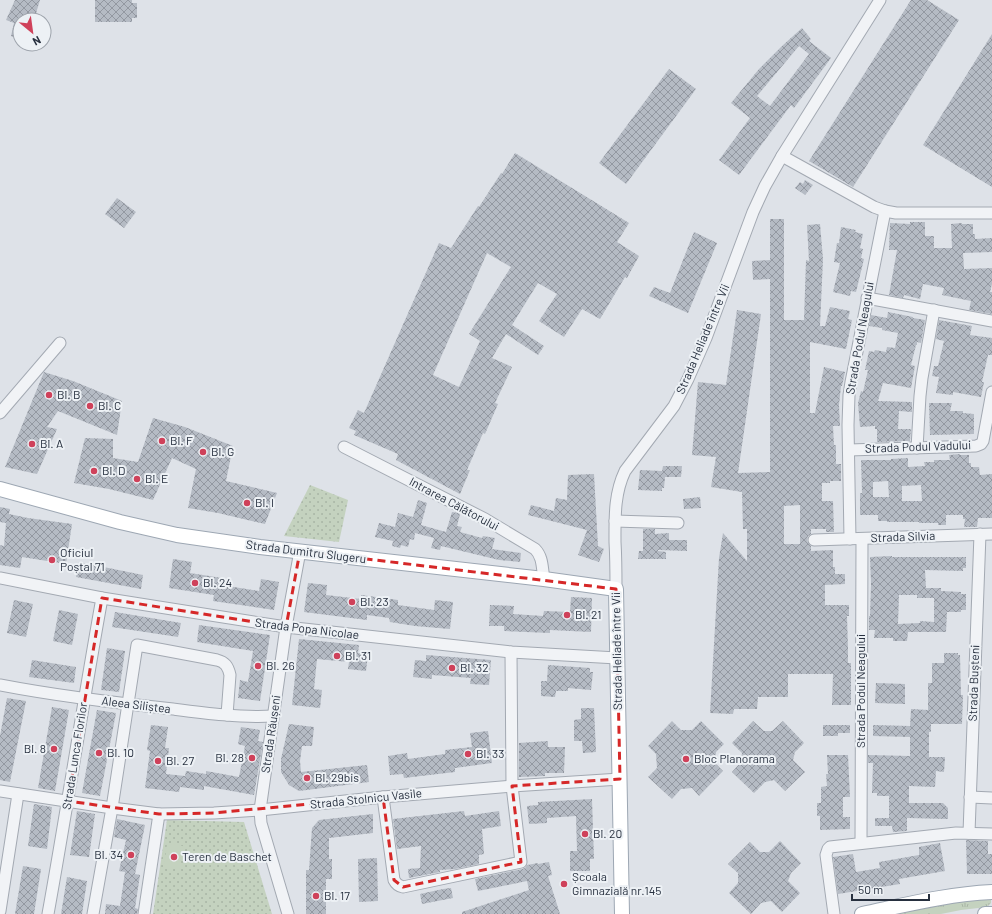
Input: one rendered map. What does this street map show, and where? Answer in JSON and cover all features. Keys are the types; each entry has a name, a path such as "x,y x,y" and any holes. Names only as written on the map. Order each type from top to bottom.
{"main road":[{"name":"Strada Dumitru Slugeru","path":"0,489 150,530 300,551 544,579 616,589"},
{"name":"Strada Heliade între Vii","path":"616,589 622,914"},
{"path":"862,914 971,893 992,892"},
{"path":"985,914 992,914"}],"street":[{"name":"Strada Heliade între Vii","path":"616,589 615,521 620,481 625,471 674,406 688,379 706,338 753,212 765,186 782,156 880,0"},
{"path":"782,156 874,207 884,211 909,213 992,213"},
{"name":"Strada Podul Neagului","path":"861,843 856,539 849,450 849,395 884,211"},
{"path":"867,298 992,321"},
{"path":"918,448 922,378 934,310"},
{"path":"0,413 60,343"},
{"name":"Strada Podul Vadului","path":"849,450 976,446 981,444 983,441 992,392"},
{"name":"Intrarea Călătorului","path":"344,447 484,519 535,549 542,559 544,579"},
{"path":"615,521 678,523"},
{"name":"Strada Bușteni","path":"969,833 980,534"},
{"name":"Strada Silvia","path":"814,540 992,534"},
{"name":"Strada Răușeni","path":"288,914 261,823 260,810 286,627 300,551"},
{"name":"Strada Popa Nicolae","path":"0,578 102,598 286,627 511,652 617,658"},
{"name":"Strada Lunca Florilor","path":"48,914 102,598"},
{"path":"93,914 112,808 137,646 217,660 226,664 230,675 227,715"},
{"path":"383,797 394,880 397,885 403,887 521,862 512,786 511,652"},
{"name":"Aleea Siliștea","path":"0,685 128,704 227,715 261,717 273,716"},
{"name":"Strada Stolnicu Vasile","path":"0,791 159,814 214,813 512,786 620,779"},
{"path":"0,911 18,794"},
{"path":"970,797 992,798"},
{"path":"144,914 159,814"},
{"path":"834,914 826,855 828,849 833,846 956,833 992,834"}],"highlighted area":[{"path":"300,551 616,589 620,779 512,786 521,862 403,887 394,880 383,797 214,813 159,814 68,801 102,598 286,627"}],"green space":[{"path":"310,485 348,500 339,542 284,536"},
{"path":"167,820 244,822 272,914 153,914"},
{"name":"Teren de Baschet","path":"167,844 183,846 180,869 164,867"},
{"path":"963,899 991,899 991,903 987,907 941,914 888,914"}],"building":[{"path":"15,0 40,0 36,12 12,12 12,22 6,20"},
{"path":"95,0 132,0 132,3 137,3 137,18 132,18 132,22 95,22"},
{"path":"911,0 927,0 959,20 853,187 809,161"},
{"path":"802,28 811,39 809,41 831,58 794,108 791,105 739,175 719,160 750,118 731,103 759,69","holes":["799,46 809,54 770,106 757,96"]},
{"path":"992,34 992,187 923,145"},
{"path":"669,69 696,89 626,184 599,163"},
{"path":"515,153 629,223 617,242 639,256 627,278 625,277 600,319 582,309 564,337 539,321 557,294 538,283 512,325 544,346 538,355 506,334 492,358 512,367 495,403 498,404 485,434 483,433 467,470 470,470 460,494 396,460 398,454 354,435 356,431 349,428 358,410 364,413 439,243 451,248 478,206 479,207 501,173 502,174","holes":["487,253 511,267 469,334 480,341 459,387 433,375"]},
{"path":"805,180 813,185 805,195 795,188 800,182 803,184"},
{"path":"117,198 136,212 124,228 105,214"},
{"path":"770,219 784,219 784,320 804,320 806,260 809,261 807,225 820,224 823,259 820,326 825,326 830,307 850,311 848,319 852,320 846,349 810,342 810,413 815,413 824,367 845,372 841,386 839,405 840,426 833,426 834,445 836,445 836,464 841,464 841,481 822,483 822,501 833,501 834,532 826,532 826,529 811,529 811,534 808,536 807,540 811,546 811,551 833,550 833,567 835,567 835,574 845,574 845,584 825,585 825,605 849,605 849,616 847,616 848,663 851,663 851,705 832,705 833,674 788,674 788,697 758,697 757,709 734,709 733,714 710,713 719,558 723,533 747,561 747,529 743,529 742,492 711,487 716,457 692,455 698,382 726,385 737,310 761,314 738,473 770,472 770,279 753,280 752,261 770,260","holes":["800,505 800,544 784,544 784,506"]},
{"path":"910,222 925,222 925,236 934,236 934,248 952,248 951,224 973,224 973,234 975,234 975,239 992,238 992,252 963,253 964,269 992,268 992,284 990,292 992,292 992,314 969,310 971,301 942,295 944,288 923,284 920,299 904,295 903,298 889,295 897,250 889,250 890,223 910,224"},
{"path":"841,227 856,230 855,232 863,234 860,248 863,249 861,258 864,259 856,292 851,291 850,296 833,292 840,263 834,262"},
{"path":"694,232 717,243 688,313 649,296 654,287 670,293"},
{"path":"888,312 925,320 921,343 917,342 911,365 915,366 911,388 883,383 878,401 912,402 912,412 899,411 898,429 911,429 910,441 877,442 877,429 875,429 875,426 860,427 858,403 861,391 863,392 868,370 865,370 869,351 874,352 875,350 886,352 887,347 895,348 898,333 869,326 871,315 887,318"},
{"path":"939,320 972,326 970,335 992,338 992,355 988,355 982,382 984,382 981,397 953,392 953,395 936,393 939,377 932,376 934,366 938,366 944,341 936,339"},
{"path":"44,372 73,381 122,401 117,435 58,411 47,427 57,429 37,474 5,467"},
{"path":"929,403 952,403 950,411 963,411 963,413 974,414 974,434 930,435"},
{"path":"153,418 185,427 233,446 226,481 277,493 265,524 218,513 188,508 196,469 172,458 153,500 109,489 74,483 85,438 113,439 113,458 138,462"},
{"path":"949,455 969,455 969,463 971,463 971,467 979,467 980,475 992,474 992,518 978,518 977,527 964,527 965,519 963,519 963,515 946,515 946,525 938,525 938,523 878,521 878,515 860,515 860,493 862,493 861,460 891,460 908,458 908,467 925,466 924,462 934,462 934,460 950,460","holes":["888,481 889,497 873,497 873,482","921,485 922,501 902,501 902,486"]},
{"path":"663,466 682,466 681,477 665,477 664,488 662,488 662,491 638,490 640,470 662,471"},
{"path":"594,474 598,546 604,549 599,562 578,555 587,530 528,515 531,505 554,511 556,498 567,500 568,475"},
{"path":"700,497 701,508 684,509 683,499"},
{"path":"418,500 427,503 421,525 446,532 452,512 459,513 457,526 462,527 460,532 482,538 483,536 495,538 492,549 521,553 520,562 499,560 441,546 440,550 431,548 434,538 415,533 414,540 410,539 408,547 401,545 400,548 392,546 393,541 375,537 379,523 395,527 398,513 413,517"},
{"path":"0,507 10,509 9,514 72,524 66,564 22,557 20,568 0,565 0,545 4,546 6,523 0,522"},
{"path":"643,529 655,529 655,534 669,533 669,540 687,540 687,551 658,550 666,552 666,559 638,559 639,551 643,551"},
{"path":"870,557 966,557 966,568 963,568 963,571 925,570 926,588 941,588 941,591 961,592 961,594 966,594 966,610 961,610 961,612 947,612 946,632 908,632 907,641 893,641 893,638 874,638 875,630 869,630 871,584","holes":["899,595 917,595 917,598 934,598 934,622 920,621 920,623 898,624"]},
{"name":"Bl. 24","path":"173,559 192,562 190,573 222,578 221,585 259,591 261,579 279,582 274,610 213,601 214,595 169,588"},
{"path":"79,562 143,575 141,589 76,577"},
{"name":"Bl. 23","path":"308,583 327,585 326,595 361,599 361,595 398,600 398,605 434,610 435,600 453,602 450,629 390,622 389,618 367,615 367,620 304,612"},
{"name":"Bl. 21","path":"571,597 592,598 591,632 550,630 550,633 504,631 504,626 489,626 490,605 514,606 513,614 543,616 544,611 570,612"},
{"path":"14,600 33,604 26,637 7,633"},
{"path":"59,610 78,614 72,645 53,641"},
{"path":"115,612 181,623 178,637 112,627"},
{"name":"Bl. 26","path":"199,625 270,635 260,701 238,698 240,680 248,682 253,651 197,642"},
{"path":"299,639 359,645 358,653 368,654 366,671 348,669 349,662 317,659 314,689 322,690 320,708 292,705"},
{"path":"107,648 125,651 119,692 101,690"},
{"path":"944,653 958,653 958,655 960,655 961,695 963,695 962,724 931,724 931,732 929,732 929,757 945,757 944,772 936,771 935,787 909,786 909,803 943,803 948,808 948,819 907,818 907,831 893,832 892,826 875,826 875,818 889,818 889,796 877,796 877,793 872,793 873,763 868,763 868,755 910,756 910,737 873,736 873,725 910,726 911,709 928,710 928,683 932,683 932,663 944,663"},
{"name":"Bl. 32","path":"426,655 491,660 489,685 470,684 471,678 432,675 432,679 413,677 415,660 426,661"},
{"path":"32,660 76,667 74,683 29,677"},
{"path":"548,665 590,668 590,672 593,672 591,690 568,688 568,691 556,691 555,697 541,696 541,681 547,681"},
{"path":"876,683 905,684 905,704 875,703"},
{"path":"7,698 26,701 10,782 0,780 0,736"},
{"name":"Bl. 8","path":"52,707 69,710 55,791 38,788"},
{"path":"581,708 594,708 596,752 583,753 582,741 574,741 574,720 581,719"},
{"name":"Bl. 10","path":"97,710 116,713 100,796 82,793"},
{"name":"Bloc Planorama","path":"672,721 681,730 692,730 701,721 724,744 716,752 715,763 723,771 699,796 692,788 681,789 672,799 648,777 657,768 656,754 648,746"},
{"path":"753,721 764,731 772,731 783,721 804,743 795,752 793,760 805,772 785,791 774,780 765,782 754,793 732,772 741,762 742,753 732,743"},
{"path":"289,724 314,727 312,746 302,746 300,761 301,772 367,765 369,782 299,791 289,785 281,772 281,759"},
{"path":"151,725 168,727 165,748 169,748 166,774 185,776 186,771 206,774 206,771 239,777 245,746 238,744 241,727 260,730 258,741 263,742 254,795 204,786 204,790 180,787 179,792 145,788 150,751 147,750"},
{"path":"823,725 850,725 850,733 838,733 838,736 823,736"},
{"name":"Bl. 33","path":"488,731 492,763 455,768 455,772 404,778 403,774 390,775 388,756 407,753 408,759 445,754 445,750 472,747 470,733"},
{"path":"548,741 548,747 565,747 564,773 545,773 545,776 519,777 519,743"},
{"path":"827,755 848,755 850,797 843,797 843,817 850,817 850,829 820,830 820,816 817,816 817,803 821,803 821,787 827,786"},
{"name":"Bl. 20","path":"592,799 594,859 590,859 590,871 570,871 570,851 577,851 576,816 547,818 547,823 529,824 527,806 538,805 538,802"},
{"path":"34,804 52,807 47,849 28,846"},
{"path":"77,811 95,814 89,857 70,855"},
{"path":"464,811 465,816 499,811 501,826 482,829 484,854 479,855 479,864 455,869 440,870 440,872 409,878 408,869 420,868 421,846 397,849 393,819"},
{"path":"373,814 373,833 329,838 329,859 332,859 332,879 326,879 326,914 306,914 306,870 309,870 312,828 319,820"},
{"path":"117,819 145,825 135,874 140,875 135,908 138,909 137,914 105,914 106,904 120,906 125,872 119,871 126,840 114,837"},
{"path":"966,840 988,841 988,854 992,854 992,874 967,874"},
{"path":"780,841 801,863 791,873 788,881 800,893 782,912 771,901 761,903 751,914 729,893 738,883 738,873 728,864 750,842 760,852 769,852"},
{"path":"940,843 945,871 899,879 900,884 838,894 833,857 853,854 856,872 880,868 879,862 919,855 919,847"},
{"path":"377,858 378,901 359,902 358,859"},
{"path":"549,862 552,875 548,876 560,914 462,914 462,912 529,890 527,881 478,891 475,879 522,869 527,865"},
{"path":"23,866 41,869 34,914 15,914"},
{"path":"67,877 87,881 82,914 61,914"},
{"path":"451,888 453,898 422,904 420,894"}],"place":[{"name":"Bl. B","path":"49,395"},
{"name":"Bl. C","path":"90,406"},
{"name":"Bl. F","path":"162,441"},
{"name":"Bl. A","path":"32,444"},
{"name":"Bl. G","path":"203,452"},
{"name":"Bl. D","path":"94,471"},
{"name":"Bl. E","path":"137,479"},
{"name":"Bl. I","path":"247,503"},
{"name":"Oficiul Poștal 71","path":"52,560"},
{"name":"Bl. 24","path":"195,583"},
{"name":"Bl. 23","path":"352,602"},
{"name":"Bl. 21","path":"567,615"},
{"name":"Bl. 31","path":"337,656"},
{"name":"Bl. 26","path":"258,666"},
{"name":"Bl. 32","path":"452,668"},
{"name":"Bl. 8","path":"54,749"},
{"name":"Bl. 10","path":"99,753"},
{"name":"Bl. 33","path":"468,754"},
{"name":"Bl. 28","path":"252,758"},
{"name":"Bloc Planorama","path":"686,759"},
{"name":"Bl. 27","path":"158,761"},
{"name":"Bl. 29bis","path":"307,778"},
{"name":"Bl. 20","path":"585,834"},
{"name":"Bl. 34","path":"131,855"},
{"name":"Teren de Baschet","path":"174,857"},
{"name":"Școala Gimnazială nr.145","path":"564,884"},
{"name":"Bl. 17","path":"316,896"}]}
